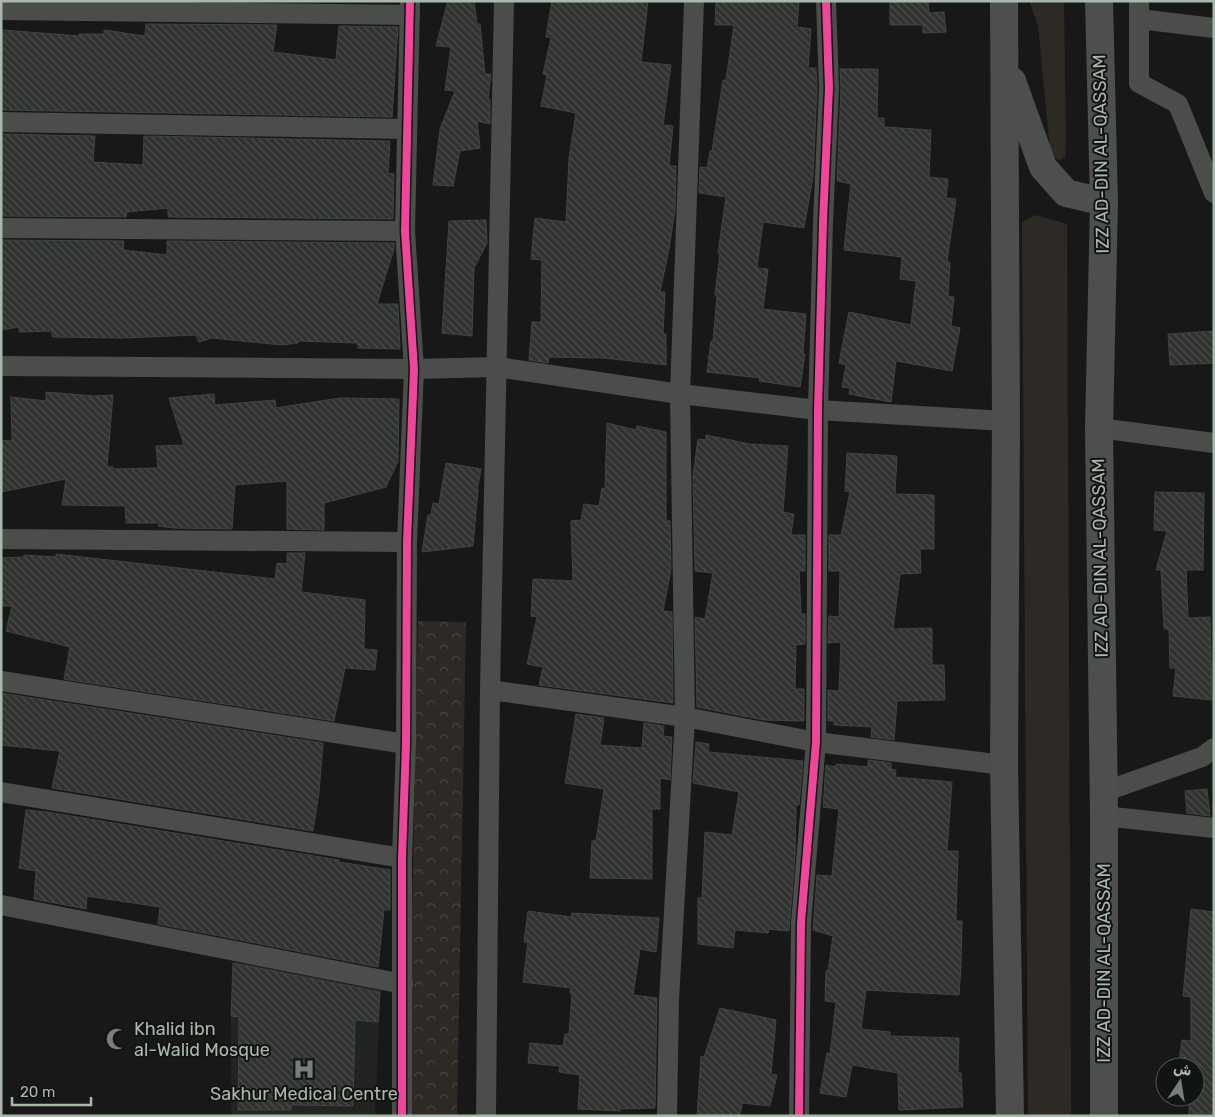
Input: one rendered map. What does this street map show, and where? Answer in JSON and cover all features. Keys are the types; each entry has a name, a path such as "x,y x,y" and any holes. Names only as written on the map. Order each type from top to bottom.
{"highway":[{"path":"1004,1 1006,421 1004,765 1010,1116"},
{"name":"IZZ AD-DIN AL-QASSAM","path":"1099,1 1104,202 1098,428 1104,804 1104,1116"},
{"path":"1005,63 1043,167 1066,193 1104,202"}],"street":[{"path":"486,1116 490,690 504,1"},
{"path":"667,1116 669,1000 685,717 680,394 694,1"},
{"path":"798,1116 801,923 816,742 818,410 823,222 830,88 826,1"},
{"path":"1,10 410,8 405,232 414,369 407,542 406,744 402,858 402,1116"},
{"path":"1214,28 1139,10 1139,83 1178,104 1204,147 1214,193"},
{"path":"1,122 407,129"},
{"path":"1,228 405,232"},
{"path":"1,366 414,369 497,367 680,394 818,410 1006,421"},
{"path":"1098,428 1214,443"},
{"path":"1,539 407,542"},
{"path":"1,681 406,744"},
{"path":"490,690 685,717 816,742 1004,765"},
{"path":"1104,804 1202,757 1214,748"},
{"path":"1,792 402,858"},
{"path":"1104,804 1214,828"},
{"path":"1,905 403,984"}],"shaded area":[{"name":"Sakhur Medical Centre","path":"233,962 294,965 381,980 375,1116 231,1116"}],"green space":[{"path":"1029,1 1064,1 1066,141 1065,157 1059,160 1053,157 1050,150 1038,25"},
{"path":"1036,215 1067,224 1071,1116 1028,1116 1022,222"},
{"path":"418,621 466,622 457,1116 408,1116"}],"building":[{"path":"448,1 474,1 477,24 480,24 485,74 491,74 488,99 490,99 490,124 477,121 480,148 460,151 453,186 433,185 440,129 455,91 445,90 451,47 436,46"},
{"path":"552,1 648,1 641,62 671,65 663,125 673,126 669,166 676,166 675,210 660,292 665,292 663,334 666,334 666,365 604,358 549,357 548,363 529,360 532,322 541,322 542,260 531,259 535,218 566,222 569,158 576,113 541,106 547,75 543,74 551,38 546,37"},
{"path":"716,1 799,1 797,27 811,29 808,68 816,68 817,88 813,177 804,228 763,222 757,268 768,269 763,309 806,314 803,353 805,354 800,387 759,381 760,378 707,372 711,341 713,341 717,295 715,295 720,253 718,253 726,197 699,193 700,167 707,168 710,151 712,151 723,80 726,80 734,25 715,25"},
{"path":"890,1 928,1 929,13 944,12 946,32 923,33 923,25 890,25"},
{"path":"146,24 277,25 273,52 336,60 339,26 398,27 392,117 1,110 3,30 79,36 79,34 104,34 104,30 145,36"},
{"path":"840,69 878,69 877,118 884,118 884,127 931,130 929,177 948,179 946,198 956,199 947,262 950,262 948,296 954,297 951,326 960,328 952,371 896,361 891,402 849,394 850,388 842,387 846,365 839,363 849,312 911,325 916,281 900,279 902,257 844,250 851,184 837,181 841,89"},
{"path":"1,134 95,136 93,162 143,165 144,136 390,141 388,173 394,174 393,219 168,217 168,208 127,212 126,217 1,216"},
{"path":"486,220 487,243 474,268 472,336 442,333 449,221"},
{"path":"1,240 124,241 123,250 167,255 167,241 394,243 394,249 377,304 398,304 400,349 358,348 358,343 298,341 298,343 282,345 212,338 199,342 196,335 123,338 52,337 52,331 19,332 19,327 1,330"},
{"path":"1214,331 1214,363 1170,365 1168,334"},
{"path":"46,392 94,396 113,395 107,467 113,467 113,469 158,468 156,446 184,445 169,398 214,394 215,405 275,400 276,408 340,398 399,399 398,461 386,487 324,503 324,530 287,529 287,481 235,485 232,529 174,528 158,526 159,523 126,523 125,506 62,505 66,479 1,492 1,440 12,441 11,397 46,401"},
{"path":"607,423 636,430 637,426 666,432 666,521 670,521 671,569 663,611 672,612 673,703 539,685 543,667 527,664 537,617 531,616 533,579 573,581 571,521 581,520 584,504 599,506 602,488 605,489"},
{"path":"706,435 750,444 788,446 783,512 794,514 791,535 805,535 805,571 799,571 801,614 805,614 805,644 796,645 795,689 804,689 804,721 764,720 697,707 695,617 705,619 713,573 695,571 693,476 698,439 706,440"},
{"path":"847,453 897,456 895,494 934,495 934,549 920,549 921,573 900,574 893,629 932,628 932,665 944,665 945,700 897,701 894,740 871,737 872,727 834,725 834,721 828,721 828,690 839,691 841,642 828,643 829,616 839,617 840,571 829,571 829,535 841,535 850,492 845,491"},
{"path":"446,463 481,469 477,490 473,546 422,552 428,515 431,515 433,503 439,504"},
{"path":"1155,492 1204,493 1203,570 1186,570 1188,618 1210,617 1212,700 1173,696 1176,668 1170,668 1169,629 1164,629 1161,570 1156,570 1167,531 1154,530"},
{"path":"287,553 305,553 301,592 365,600 364,649 377,650 375,670 345,668 334,721 64,679 70,647 6,631 12,606 1,606 1,558 24,557 24,555 56,557 56,554 275,579 277,563 287,564"},
{"path":"1,693 323,743 319,792 313,831 52,788 60,751 1,745"},
{"path":"576,714 604,718 600,745 642,748 644,723 664,726 663,736 672,737 670,780 660,778 660,809 652,809 652,879 590,878 592,841 596,841 604,789 565,783"},
{"path":"696,742 709,744 708,752 803,761 799,805 796,805 795,856 789,931 769,929 768,933 735,930 733,948 698,944 698,898 702,898 705,832 732,835 739,792 693,783"},
{"path":"868,760 891,763 891,769 896,770 895,777 952,782 947,851 958,851 956,921 962,921 961,967 959,995 866,990 861,1029 890,1032 890,1036 959,1038 958,1073 961,1073 963,1107 899,1110 898,1073 852,1065 846,1097 820,1093 827,1053 830,1054 836,1002 825,1001 826,971 828,971 833,936 813,930 817,875 832,876 839,809 823,807 826,765 836,767 836,764 868,767"},
{"path":"1207,789 1210,816 1187,813 1185,791"},
{"path":"26,810 339,860 339,862 390,870 390,910 384,910 378,967 158,924 160,907 87,896 86,909 34,899 36,871 19,868"},
{"path":"1191,909 1214,912 1214,1113 1189,1114 1189,1107 1205,1107 1205,1057 1179,1057 1182,1040 1191,1041 1191,997 1183,996"},
{"path":"528,911 571,917 572,913 659,918 656,952 640,949 633,995 657,998 655,1108 620,1109 620,1111 578,1109 580,1075 559,1072 560,1066 528,1063 530,1043 563,1046 565,1034 569,1034 572,993 570,993 571,988 523,982 528,942 524,942"},
{"name":"Sakhur Medical Centre","path":"233,963 380,992 378,1022 355,1020 353,1106 291,1105 291,1110 238,1110 239,1017 231,1016"},
{"path":"720,1008 776,1020 771,1074 777,1075 770,1106 742,1103 740,1116 697,1116 701,1056 704,1057"}],"cycle path":[{"path":"402,1116 402,858 406,744 407,542 414,369 405,231 410,1"},
{"path":"799,1116 801,923 816,742 818,410 829,88 826,1"}],"place":[{"name":"Khalid ibn al-Walid Mosque","path":"117,1039"},
{"name":"Sakhur Medical Centre","path":"304,1069"}]}
